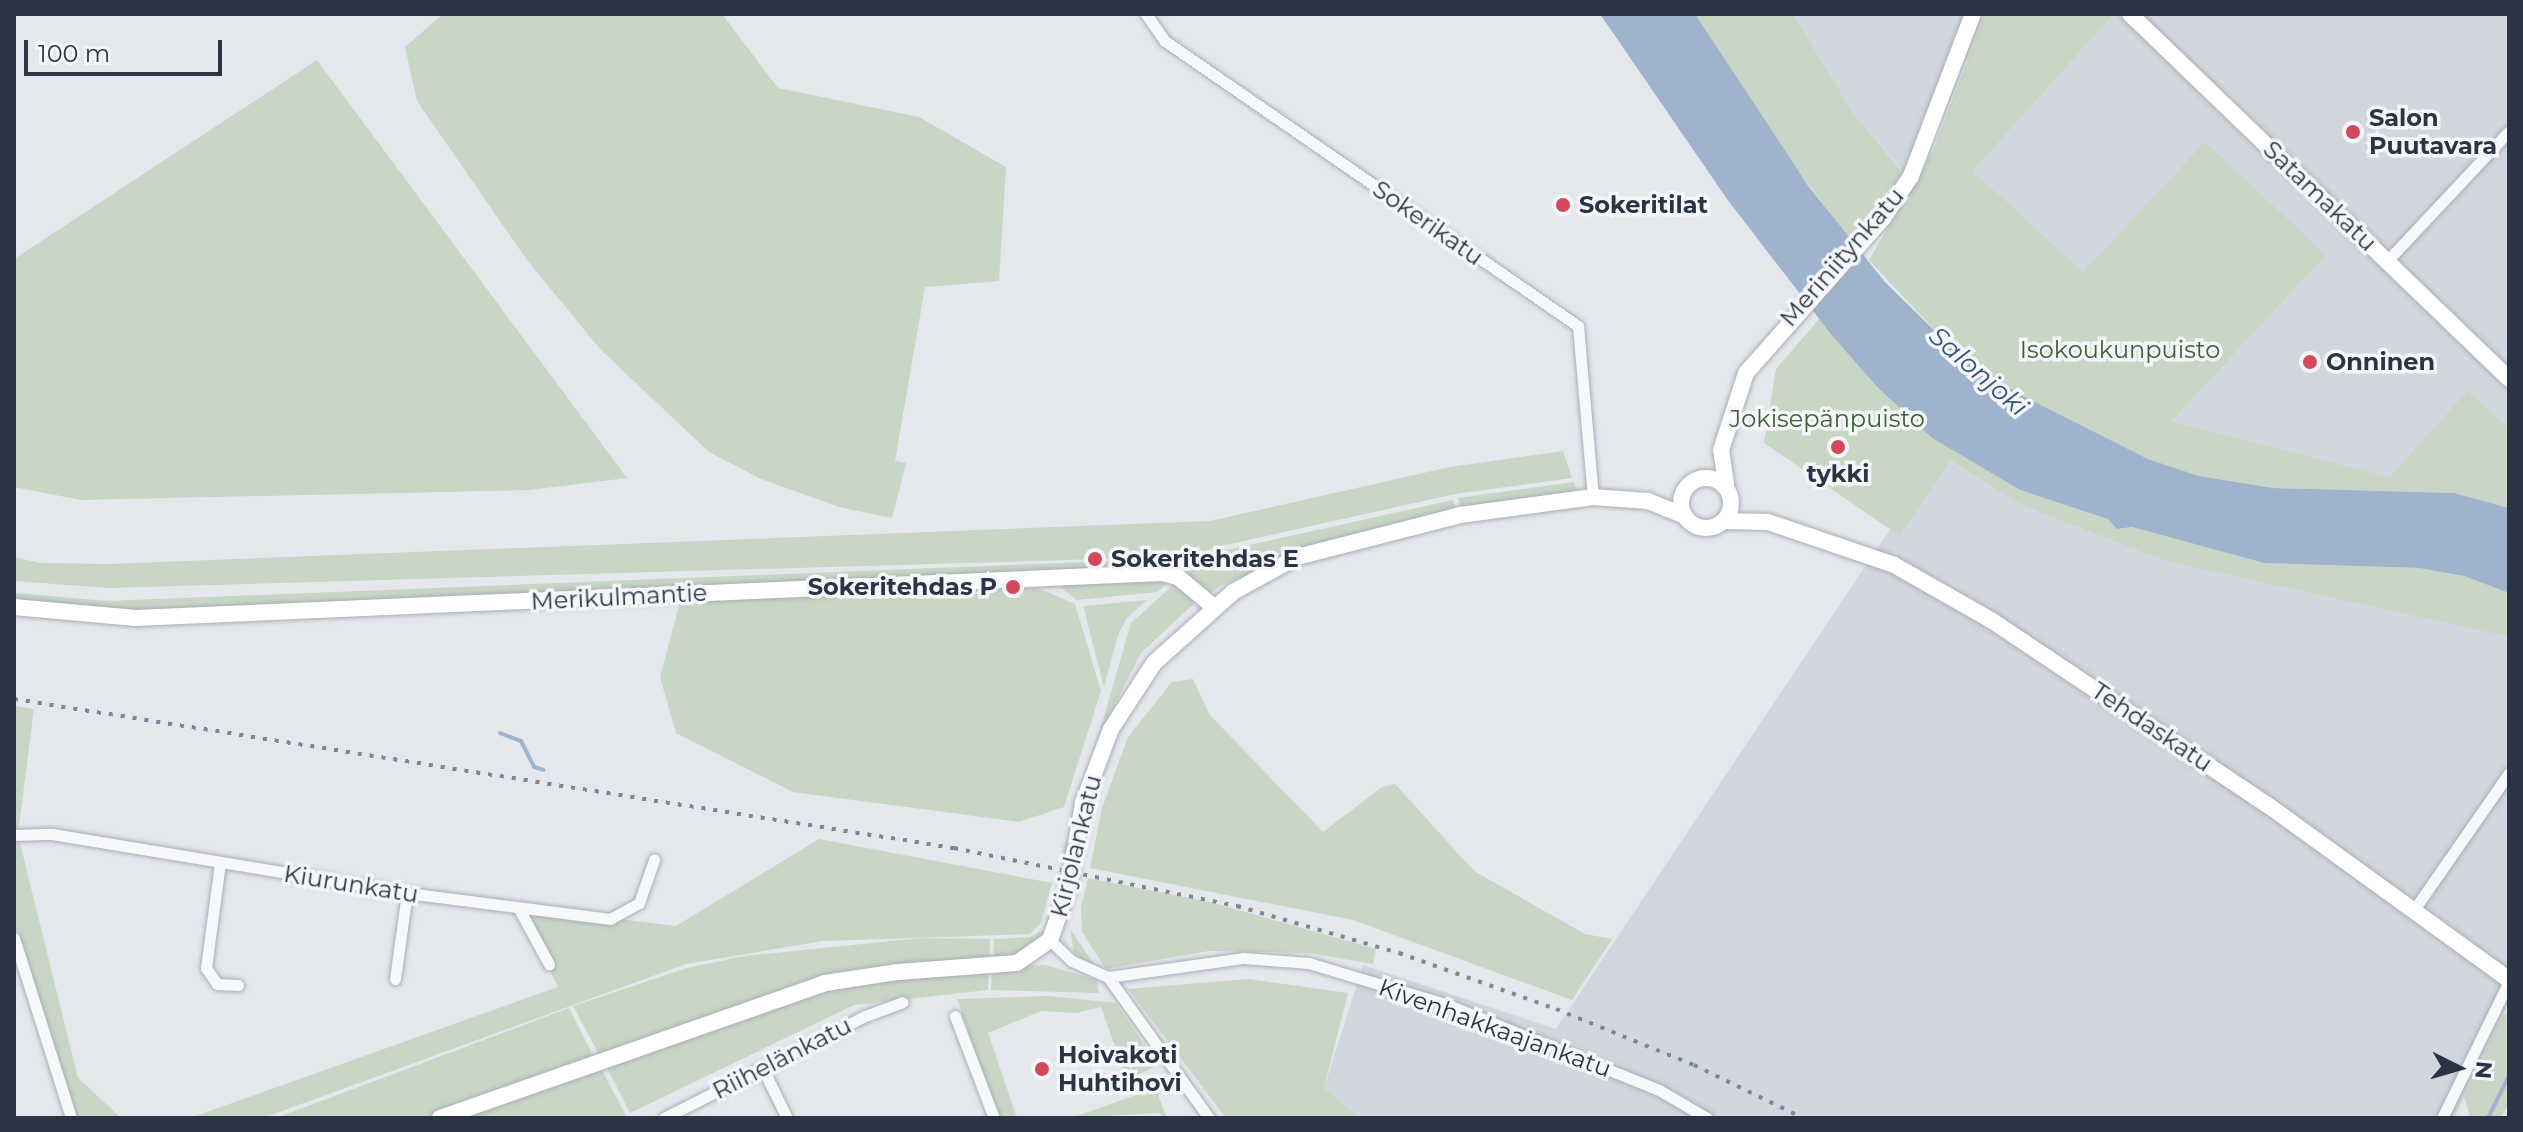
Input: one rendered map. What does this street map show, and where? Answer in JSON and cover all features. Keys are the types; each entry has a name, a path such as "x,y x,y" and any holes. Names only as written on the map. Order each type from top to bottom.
{"street":[{"name":"Sokerikatu","path":"1146,14 1165,41 1578,326 1593,497"},
{"name":"Meriniitynkatu","path":"1690,484 1721,450 1746,373 1779,330 1883,218 1911,176 1973,14"},
{"name":"Satamakatu","path":"2130,14 2509,379"},
{"path":"2387,261 2509,131"},
{"name":"Meriniitynkatu","path":"1721,450 1729,491"},
{"path":"1714,478 1729,491 1724,521 1699,528 1682,515 1679,503 1690,484 1714,478"},
{"name":"Kirjolankatu","path":"1648,501 1690,484"},
{"name":"Tehdaskatu","path":"1729,491 1768,522"},
{"name":"Kirjolankatu","path":"440,1118 825,983 1017,963 1050,940 1069,886 1075,850 1089,804 1123,707 1154,663 1214,607 1233,592 1297,557 1355,539 1460,515 1593,497 1648,501 1682,515"},
{"name":"Tehdaskatu","path":"1724,521 1768,522 1894,565 1991,620 2269,806 2509,980"},
{"name":"Merikulmantie","path":"14,607 136,618 1162,573 1178,577 1214,607"},
{"path":"2413,911 2509,773"},
{"name":"Kiurunkatu","path":"14,835 52,834 407,893 610,919 628,914 639,903 654,860"},
{"path":"220,863 206,968 212,981 238,985"},
{"path":"395,979 407,893"},
{"path":"519,909 549,964"},
{"path":"14,938 71,1118"},
{"path":"1050,940 1072,961 1108,977 1209,1118"},
{"name":"Kivenhakkaajankatu","path":"1108,977 1243,958 1309,963 1451,1006 1659,1090 1707,1118"},
{"path":"2442,1118 2509,980"},
{"name":"Riihelänkatu","path":"664,1118 762,1067 903,1002"},
{"path":"955,1016 994,1118"},
{"path":"762,1067 787,1118"}],"shaded area":[{"path":"1793,14 1985,14 1915,186 1852,111"},
{"path":"2114,14 2509,14 2509,428 2468,390 2389,477 2172,421 2326,255 2082,272 1973,171"},
{"path":"1949,461 2023,506 2165,561 2509,637 2509,1002 2454,1118 1361,1118 1324,1088 1363,965 1556,1029 1890,529 1900,536"}],"green space":[{"path":"443,14 722,14 778,88 919,117 1006,167 999,281 925,287 895,461 906,463 892,518 839,507 761,479 709,452 600,349 527,260 417,101 405,47"},
{"path":"1695,14 1793,14 1852,111 1903,173 1850,240 1784,152"},
{"name":"Isokoukunpuisto","path":"1985,14 2114,14 1973,171 2083,272 2205,142 2326,255 2172,421 2389,477 2468,390 2509,428 2509,508 2454,493 2273,488 2199,476 2148,459 2019,394 1945,341 1869,260 1933,151"},
{"path":"317,60 627,478 529,490 81,500 14,487 14,259"},
{"name":"Jokisepänpuisto","path":"1820,318 1878,388 1932,438 2020,490 2109,519 2118,529 2132,527 2264,563 2419,568 2464,576 2509,593 2509,637 2165,561 2023,506 1950,461 1900,536 1764,443 1776,369"},
{"path":"1563,451 1572,478 1455,494 1212,548 1202,556 109,588 14,581 14,557 40,563 110,564 1210,521 1450,467"},
{"path":"1574,482 1582,504 1462,513 1458,498"},
{"path":"1453,500 1457,513 1325,547 1223,584 1205,596 1181,577 1213,553"},
{"path":"1187,558 1199,560 1176,574 137,613 14,604 14,593 107,601"},
{"path":"1174,578 1157,592 1077,600 1052,581"},
{"path":"1178,581 1199,599 1141,653 1098,738 1131,623"},
{"path":"932,588 1038,588 1075,604 1101,691 1064,807 1019,822 793,792 676,733 660,677 680,602"},
{"path":"1147,600 1127,618 1118,635 1104,687 1083,606"},
{"path":"1193,679 1209,714 1323,832 1382,787 1395,784 1474,871 1585,934 1612,939 1572,1000 1353,920 1090,868 1102,808 1128,737 1172,682"},
{"path":"14,706 34,709 18,834 14,833"},
{"path":"14,838 19,839 78,1078 121,1118 72,1118 14,935"},
{"path":"819,839 1052,883 1041,923 1030,934 823,941 686,964 263,1118 190,1118 558,987 518,907 676,926"},
{"path":"1088,878 1214,903 1376,949 1373,964 1309,953 1209,951 1106,969 1082,932 1081,906"},
{"path":"1070,929 1094,964 1093,967 1074,953"},
{"path":"1044,930 1040,943 1029,952 993,963 994,939 1030,937"},
{"path":"921,938 990,939 989,965 894,969 601,1058 573,1006 687,968 745,956"},
{"path":"1045,965 1097,980 1099,993 991,990 992,967"},
{"path":"989,968 988,990 854,1005 630,1113 604,1062 825,986"},
{"path":"1248,979 1348,993 1324,1088 1361,1118 1226,1118 1128,989"},
{"path":"1049,996 1116,1003 1158,1065 1127,1080 1101,1007 1076,1013 1041,1011 988,1033 1017,1118 999,1118 957,999"},
{"path":"569,1008 595,1059 433,1118 276,1118"},
{"path":"2509,1013 2509,1103 2501,1118 2470,1118 2464,1097 2503,1015"},
{"path":"598,1063 626,1116 623,1118 447,1118"},
{"path":"1170,1083 1158,1095 1167,1118 1158,1113 1071,1118"}],"water":[{"name":"Salonjoki","path":"1600,14 1695,14 1809,187 1885,282 1945,341 2019,394 2148,459 2199,476 2273,488 2454,493 2509,508 2509,593 2464,576 2419,568 2264,563 2132,527 2117,529 2108,519 2020,490 1932,438 1878,388 1830,333 1727,199"}],"waterway":[{"path":"500,733 521,741 534,767 544,770"},
{"path":"2488,1118 2509,1076"}],"railway":[{"path":"14,699 954,848 1237,906 1399,953 1556,1009 1694,1065 1803,1118"}],"place":[{"name":"Salon Puutavara","path":"2353,132"},
{"name":"Sokeritilat","path":"1563,205"},
{"name":"Onninen","path":"2310,362"},
{"name":"tykki","path":"1838,447"},
{"name":"Sokeritehdas E","path":"1095,559"},
{"name":"Sokeritehdas P","path":"1013,587"},
{"name":"Hoivakoti Huhtihovi","path":"1042,1069"}]}
